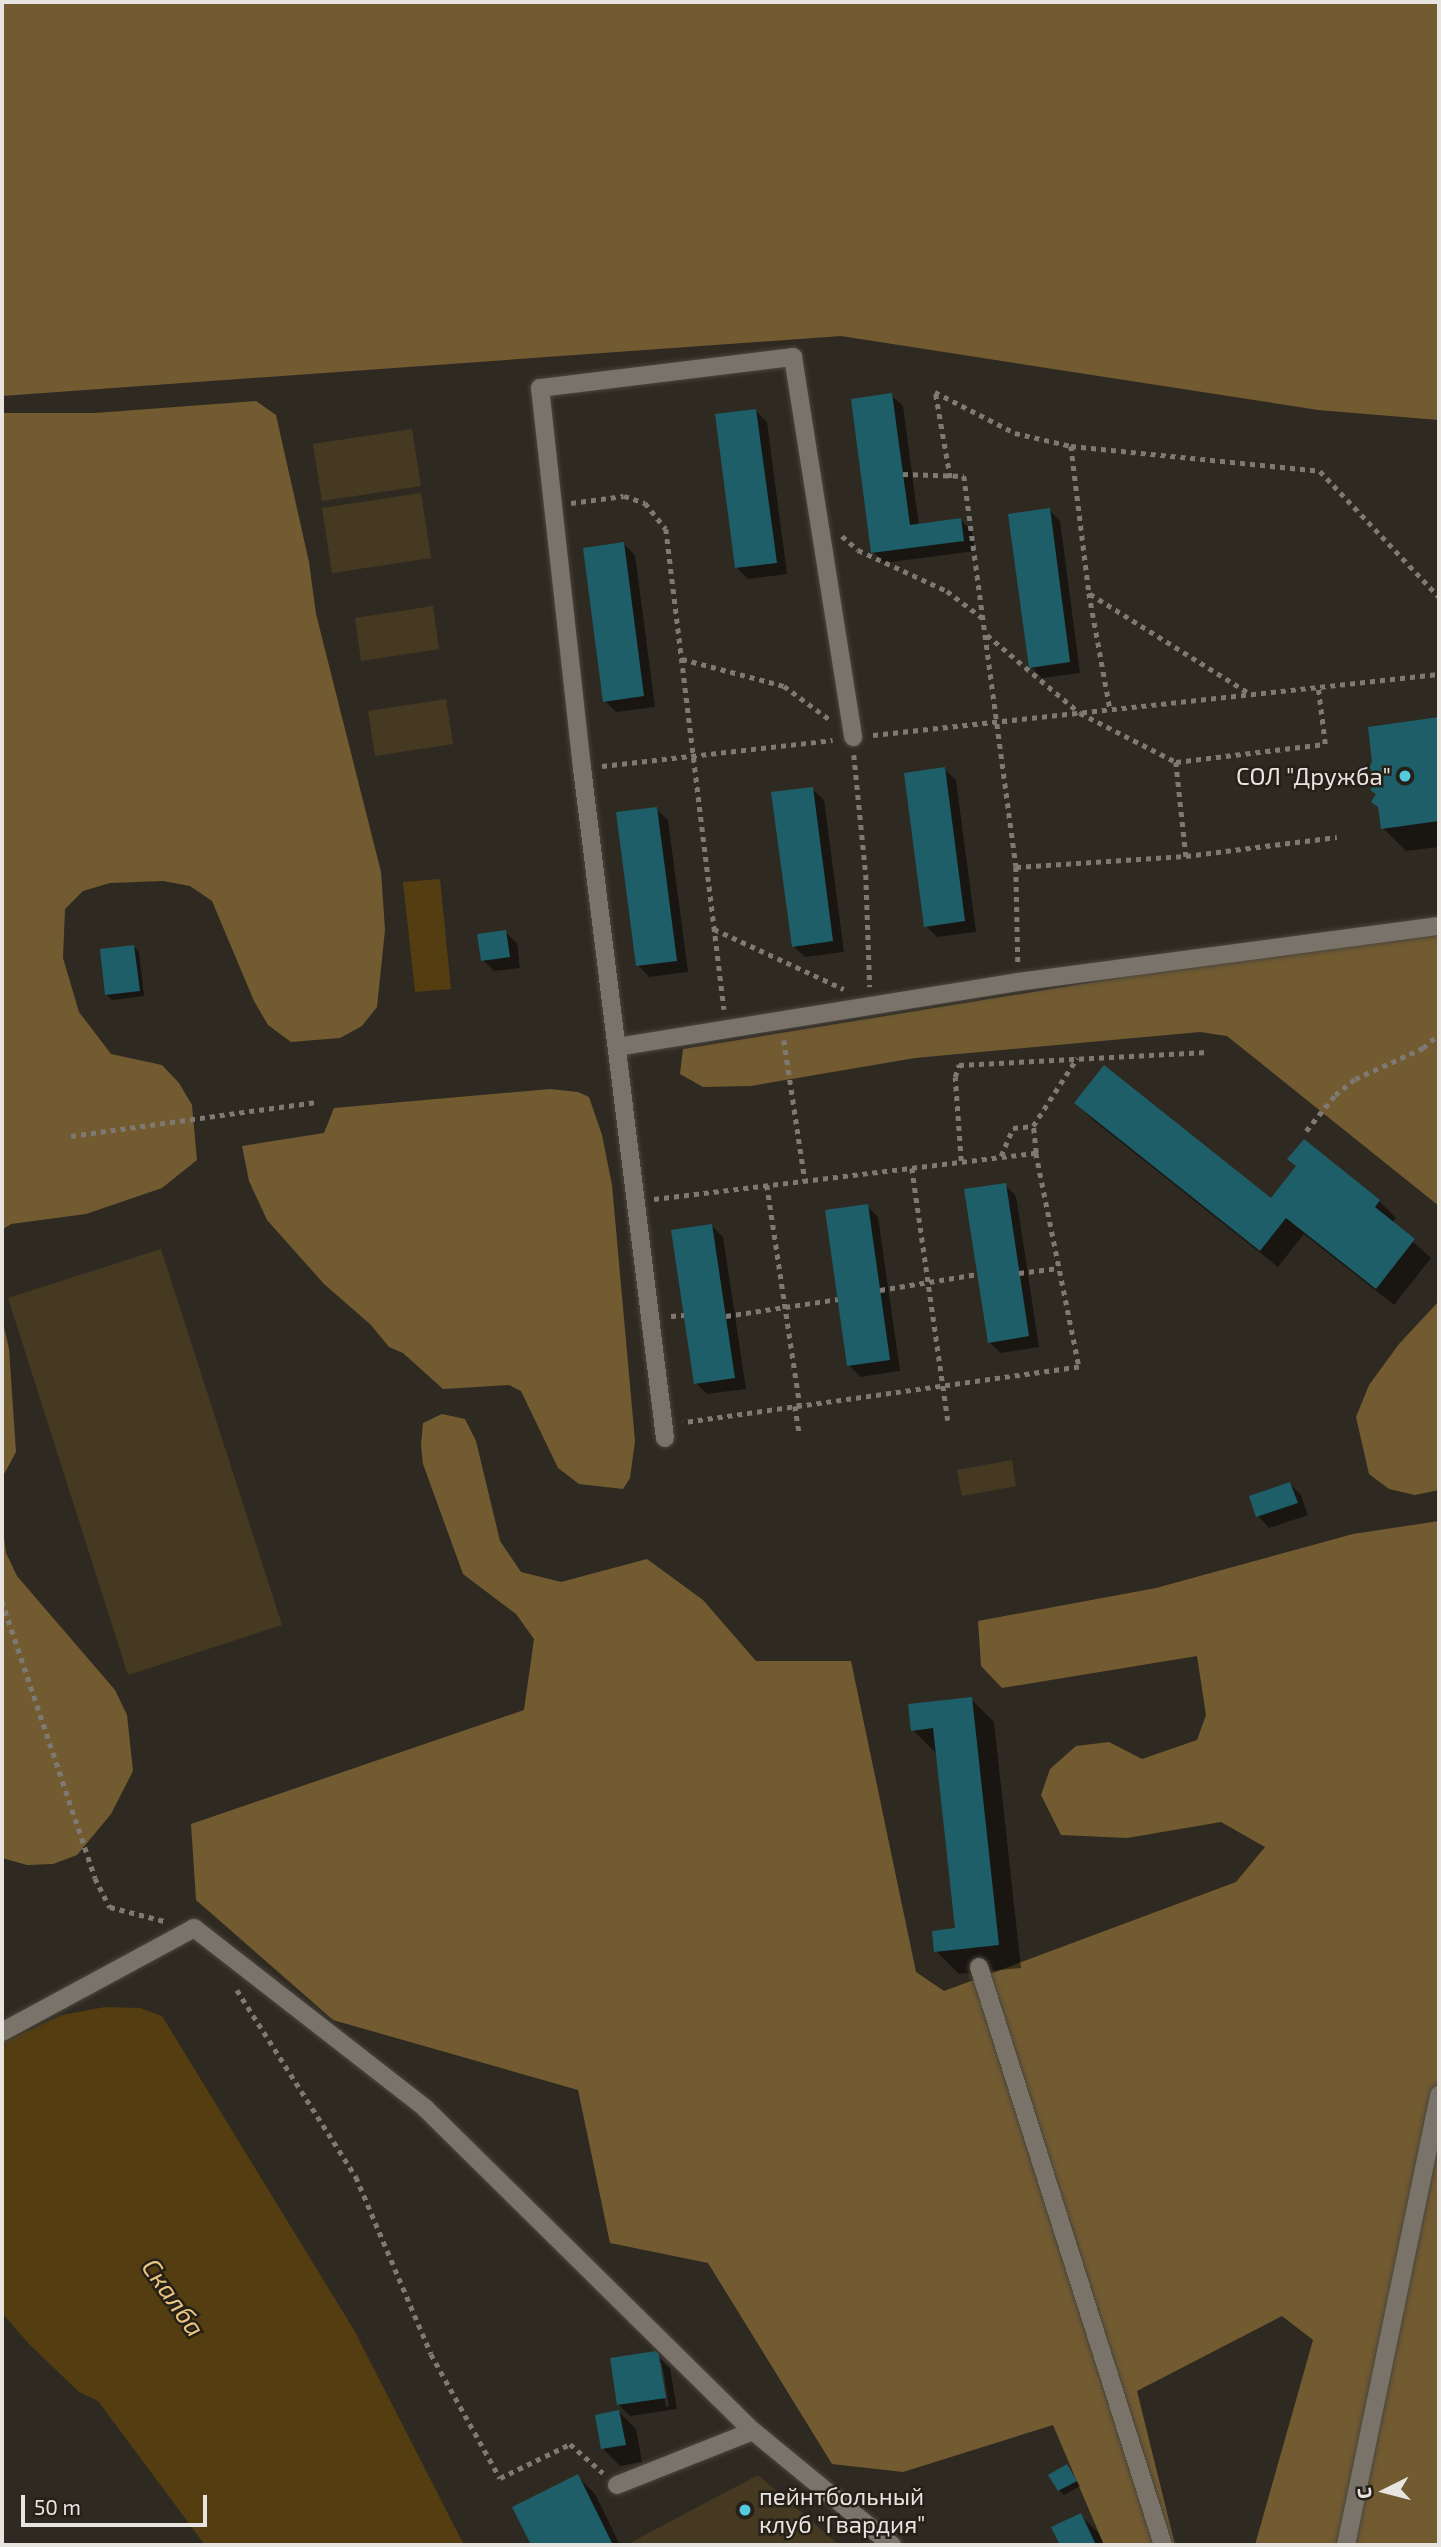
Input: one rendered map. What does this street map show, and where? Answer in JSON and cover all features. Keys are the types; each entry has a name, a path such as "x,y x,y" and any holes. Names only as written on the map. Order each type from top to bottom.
{"lane":[{"path":"664,1432 582,768 540,388 793,357 853,737"},
{"path":"617,1046 871,1003 1439,926"},
{"path":"2,2032 194,1928 425,2108 753,2431 892,2545"},
{"path":"979,1967 1163,2545"},
{"path":"1346,2545 1439,2094"},
{"path":"617,2485 753,2431"}],"path":[{"path":"950,478 935,392 1015,433 1071,446 1320,471 1439,597"},
{"path":"1071,446 1089,593 1110,709"},
{"path":"903,474 950,478 964,476 1016,867 1018,982"},
{"path":"553,505 624,496 645,503 666,529 726,1028"},
{"path":"818,516 858,550 947,591 985,620"},
{"path":"1089,593 1251,694"},
{"path":"987,634 1080,713 1176,762 1325,744 1318,687"},
{"path":"682,659 784,686 853,737 866,875 871,1003 714,929"},
{"path":"582,768 1439,674"},
{"path":"1176,762 1186,856"},
{"path":"1016,867 1186,856 1336,837"},
{"path":"781,1019 805,1181"},
{"path":"1306,1131 1335,1095 1355,1079 1423,1048 1439,1034"},
{"path":"961,1161 955,1077 959,1065 1208,1052"},
{"path":"664,1432 797,1406 1079,1367 1036,1153 1033,1126 1077,1058"},
{"path":"71,1136 317,1102"},
{"path":"1001,1157 1013,1128 1033,1126"},
{"path":"636,1202 1036,1153"},
{"path":"912,1167 948,1420"},
{"path":"767,1185 800,1436"},
{"path":"1019,1273 1059,1268"},
{"path":"880,1290 978,1274"},
{"path":"726,1316 838,1299"},
{"path":"2,1601 95,1878 110,1907 194,1928"},
{"path":"234,1985 356,2177 431,2354 500,2478 570,2444 617,2485"}],"shaded area":[{"path":"2,2 1439,2 1439,420 1318,410 841,336 2,396"},
{"path":"256,401 276,415 309,562 316,614 381,872 385,930 377,1007 362,1026 340,1038 291,1042 268,1025 254,1001 212,901 190,886 163,881 110,883 83,891 65,909 63,958 79,1012 111,1054 162,1065 179,1083 192,1105 197,1160 162,1188 86,1214 11,1224 2,1230 2,413 95,413"},
{"path":"412,429 421,486 322,501 313,444"},
{"path":"421,493 431,558 332,573 322,508"},
{"path":"433,606 439,649 361,661 355,618"},
{"path":"446,699 453,744 375,756 368,711"},
{"path":"1439,934 1439,1206 1227,1036 1200,1032 915,1058 751,1086 703,1087 680,1074 683,1049 1155,972"},
{"path":"550,1089 578,1092 589,1097 602,1135 612,1185 635,1441 630,1478 623,1489 579,1484 558,1468 521,1391 509,1385 443,1389 403,1353 389,1347 371,1325 324,1284 267,1220 249,1181 242,1146 324,1133 334,1108"},
{"path":"161,1249 282,1625 128,1675 8,1298"},
{"path":"1439,1301 1439,1490 1415,1495 1389,1489 1369,1474 1356,1417 1369,1385 1399,1344"},
{"path":"2,1318 9,1349 16,1452 2,1478"},
{"path":"442,1414 465,1419 476,1441 500,1541 521,1572 561,1582 647,1559 703,1600 756,1661 851,1661 916,1972 944,1991 1236,1882 1265,1847 1221,1822 1127,1838 1061,1835 1041,1795 1050,1769 1076,1746 1109,1742 1142,1759 1197,1740 1206,1715 1197,1656 1002,1688 981,1666 978,1621 1156,1588 1353,1534 1439,1521 1439,2545 1255,2545 1313,2340 1282,2316 1137,2391 1175,2545 1104,2545 1053,2425 903,2472 832,2464 708,2263 610,2243 578,2090 333,2020 196,1900 191,1824 524,1710 534,1639 516,1614 463,1574 423,1464 423,1423"},
{"path":"1012,1460 1016,1486 962,1496 957,1470"},
{"path":"2,1522 6,1553 17,1576 115,1690 127,1715 133,1771 111,1814 77,1855 53,1864 27,1865 2,1858"},
{"name":"пейнтбольный клуб \"Гвардия\"","path":"758,2475 839,2545 626,2545"}],"water":[{"path":"440,879 451,989 415,992 403,882"},
{"name":"Скалба","path":"105,2007 140,2008 162,2016 354,2330 464,2545 205,2545 98,2401 79,2392 30,2345 2,2313 2,2043 62,2015"}],"building":[{"path":"892,393 910,525 961,518 964,541 871,553 851,399"},
{"path":"756,409 777,563 735,568 715,414"},
{"path":"1050,508 1070,662 1029,668 1008,514"},
{"path":"624,542 644,696 603,702 583,548"},
{"name":"СОЛ \"Дружба\"","path":"1439,717 1439,821 1381,829 1378,807 1371,802 1376,794 1370,790 1375,783 1369,780 1374,772 1368,769 1372,762 1368,727"},
{"path":"945,767 965,921 924,927 904,773"},
{"path":"813,787 833,941 792,947 771,792"},
{"path":"657,807 677,961 636,966 616,812"},
{"path":"506,930 510,957 481,961 477,934"},
{"path":"134,945 140,991 105,995 100,949"},
{"path":"1104,1065 1271,1198 1296,1166 1287,1159 1304,1139 1380,1200 1375,1207 1415,1239 1376,1289 1286,1218 1260,1251 1074,1103"},
{"path":"1006,1183 1029,1336 988,1343 964,1189"},
{"path":"868,1204 890,1360 847,1366 825,1210"},
{"path":"712,1224 735,1378 694,1384 671,1230"},
{"path":"1290,1482 1298,1503 1256,1517 1249,1496"},
{"path":"972,1697 999,1945 934,1952 932,1931 955,1928 933,1728 911,1731 908,1704"},
{"path":"656,2351 659,2355 666,2398 617,2405 610,2358"},
{"path":"619,2410 626,2445 601,2449 595,2415"},
{"path":"1067,2464 1077,2481 1058,2491 1048,2475"},
{"path":"578,2474 613,2545 531,2545 512,2507"},
{"path":"1081,2513 1096,2545 1060,2545 1051,2527"}],"place":[{"name":"СОЛ \"Дружба\"","path":"1405,776"},
{"name":"пейнтбольный клуб \"Гвардия\"","path":"745,2510"}]}
